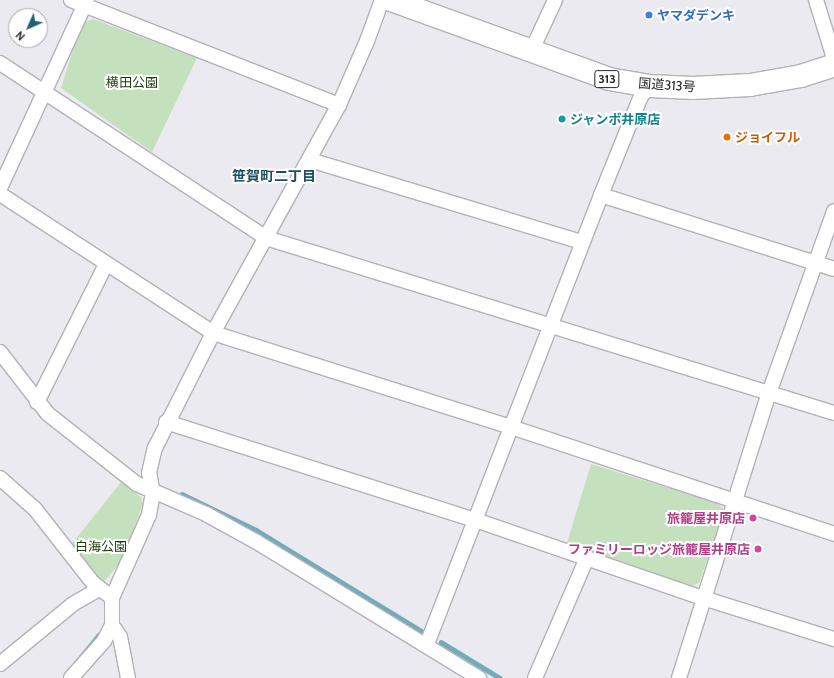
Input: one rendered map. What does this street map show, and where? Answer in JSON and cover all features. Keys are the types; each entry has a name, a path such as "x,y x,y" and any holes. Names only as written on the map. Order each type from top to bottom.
{"highway":[{"name":"国道313号","path":"391,0 609,79 650,86 693,88 750,85 801,76 834,65"}],"street":[{"path":"71,0 85,3 339,105"},
{"path":"71,678 104,641 112,625 112,598 149,515 153,493 149,473 155,448 166,422 339,105 367,41 382,0"},
{"path":"531,52 555,0"},
{"path":"816,0 834,58"},
{"path":"0,188 85,3"},
{"path":"0,63 266,238 834,413"},
{"path":"427,644 582,242 641,96 650,86"},
{"path":"310,160 582,242"},
{"path":"0,194 213,334 511,427 834,534"},
{"path":"601,196 834,269"},
{"path":"679,678 706,599 769,394 834,211"},
{"path":"37,402 106,264"},
{"path":"0,352 37,402 128,478 153,493 206,514 255,541 427,644 479,678"},
{"path":"166,422 475,520 706,599 834,639"},
{"path":"0,478 35,509 98,589 112,598"},
{"path":"535,678 587,558"},
{"path":"0,664 73,604 98,589"},
{"path":"112,625 120,637 128,678"}],"green space":[{"name":"横田公園","path":"93,19 197,58 152,152 61,88 81,24"},
{"path":"591,464 717,503 724,510 699,583 692,586 566,546"},
{"name":"白海公園","path":"122,481 141,497 143,504 119,564 102,584 71,545"}],"waterway":[{"path":"182,494 256,530 425,633"},
{"path":"76,663 99,635"},
{"path":"441,642 500,678"}],"place":[{"name":"ヤマダデンキ","path":"649,15"},
{"name":"ジャンボ井原店","path":"562,119"},
{"name":"ジョイフル","path":"727,137"},
{"name":"旅籠屋井原店","path":"753,518"},
{"name":"ファミリーロッジ旅籠屋井原店","path":"758,549"}],"district":[{"name":"笹賀町二丁目","path":"274,176"}]}
